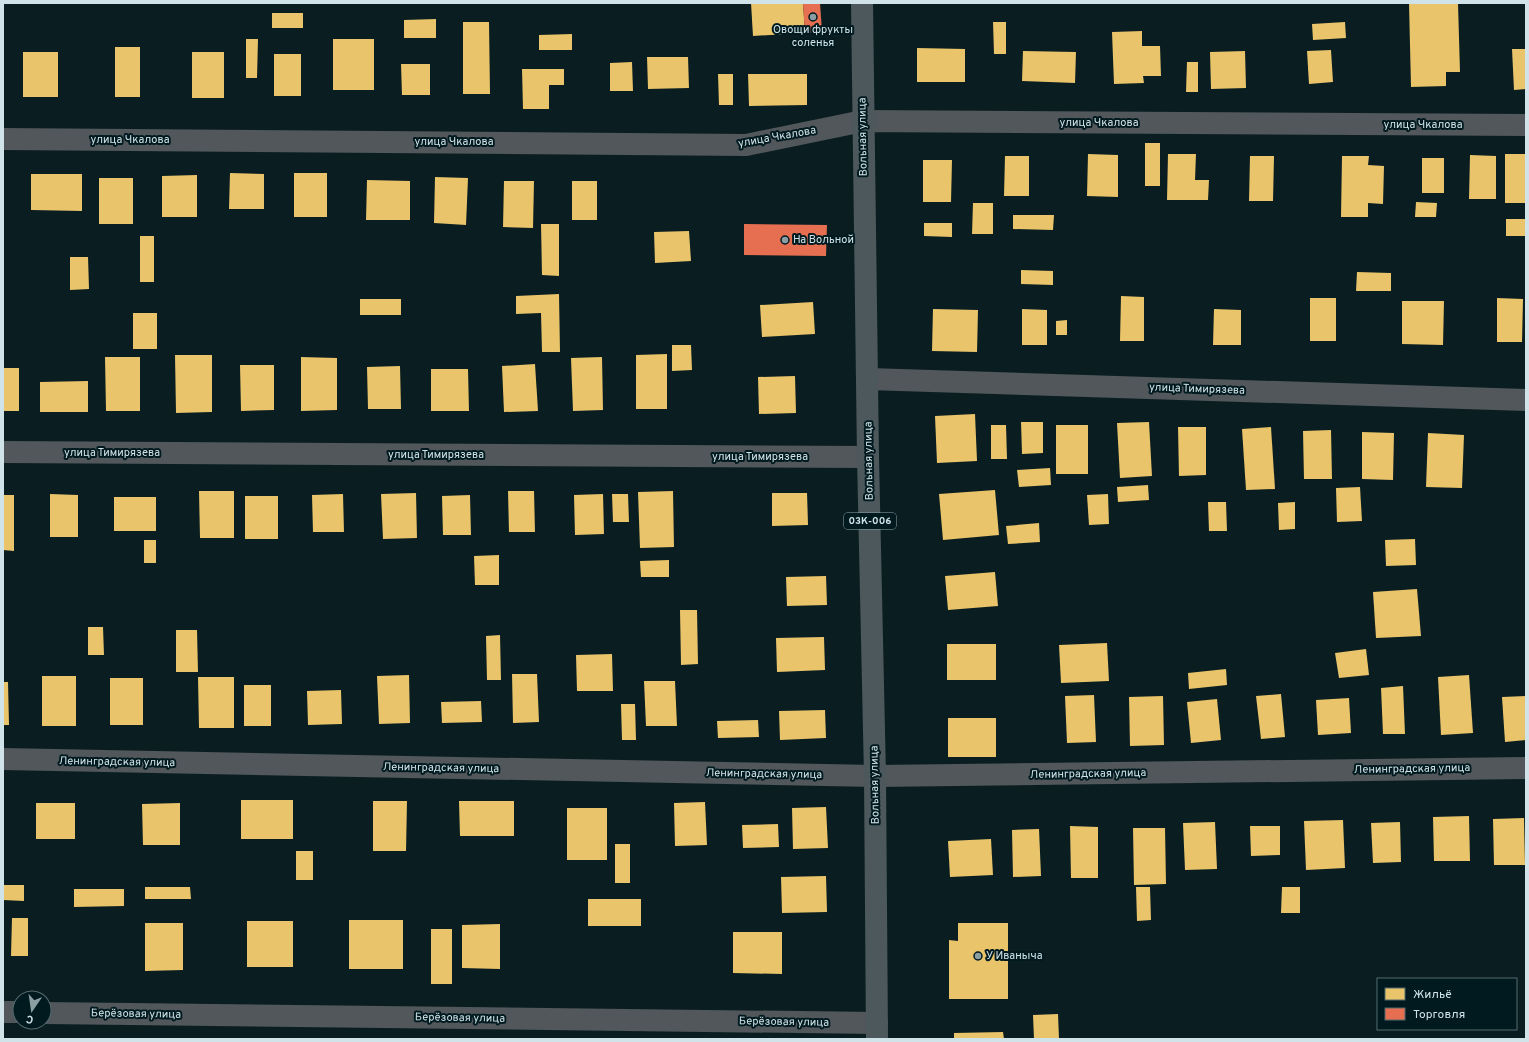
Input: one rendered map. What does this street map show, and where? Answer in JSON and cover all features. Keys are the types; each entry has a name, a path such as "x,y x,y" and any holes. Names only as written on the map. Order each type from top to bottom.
{"main road":[{"name":"Вольная улица","path":"862,3 868,457 875,776 877,1031"}],"street":[{"name":"улица Чкалова","path":"3,139 746,145 863,121 1526,125"},
{"name":"улица Тимирязева","path":"868,378 1526,400"},
{"name":"улица Тимирязева","path":"3,452 868,457"},
{"name":"Ленинградская улица","path":"3,759 875,776 1526,768"},
{"name":"Берёзовая улица","path":"52,1013 877,1031"}],"building: Жильё":[{"path":"751,3 803,3 805,33 753,36"},
{"path":"1409,3 1458,3 1460,72 1446,72 1446,86 1411,87"},
{"path":"272,13 303,13 303,28 272,28"},
{"path":"436,19 436,38 404,38 404,20"},
{"path":"463,22 489,22 490,94 463,94"},
{"path":"993,22 1006,22 1006,54 994,54"},
{"path":"1345,22 1346,38 1313,40 1312,24"},
{"path":"1142,31 1142,46 1160,46 1161,76 1143,76 1144,83 1114,84 1112,32"},
{"path":"572,34 572,50 539,50 539,35"},
{"path":"246,39 258,39 257,78 246,78"},
{"path":"333,39 374,39 374,90 333,90"},
{"path":"115,47 140,47 140,97 115,97"},
{"path":"917,48 965,49 965,82 917,82"},
{"path":"1512,49 1526,49 1526,89 1514,90"},
{"path":"1331,50 1333,82 1309,84 1307,51"},
{"path":"1023,51 1076,52 1075,83 1022,81"},
{"path":"1245,51 1246,88 1211,89 1210,52"},
{"path":"23,52 58,52 58,97 23,97"},
{"path":"192,52 224,52 224,98 192,98"},
{"path":"274,54 301,54 301,96 274,96"},
{"path":"647,57 688,57 689,88 648,89"},
{"path":"632,62 633,91 610,91 610,63"},
{"path":"1187,62 1198,62 1198,92 1186,92"},
{"path":"401,64 430,64 430,95 402,95"},
{"path":"522,69 564,69 564,85 549,85 549,109 523,109"},
{"path":"718,74 733,74 733,105 719,105"},
{"path":"748,74 807,74 807,105 749,106"},
{"path":"1145,143 1160,143 1160,186 1145,186"},
{"path":"1088,154 1118,155 1118,197 1087,196"},
{"path":"1168,154 1196,154 1195,180 1209,180 1208,200 1167,200"},
{"path":"1505,154 1526,154 1526,203 1505,203"},
{"path":"1470,155 1496,156 1496,199 1469,199"},
{"path":"1005,156 1029,156 1029,196 1004,196"},
{"path":"1250,156 1274,156 1273,201 1249,201"},
{"path":"1342,156 1369,156 1368,165 1384,166 1383,204 1368,203 1368,217 1341,217"},
{"path":"1422,158 1444,158 1444,193 1422,193"},
{"path":"923,160 952,160 951,202 923,202"},
{"path":"230,173 264,174 264,209 229,209"},
{"path":"294,173 327,173 327,217 294,217"},
{"path":"31,174 82,174 82,211 31,210"},
{"path":"197,175 197,217 162,217 162,176"},
{"path":"435,177 468,178 466,225 434,223"},
{"path":"99,178 133,178 133,224 99,224"},
{"path":"367,180 410,181 410,220 366,220"},
{"path":"504,181 534,181 533,228 503,227"},
{"path":"572,181 597,181 597,220 572,220"},
{"path":"1416,202 1437,203 1436,217 1415,217"},
{"path":"973,203 993,203 993,234 972,234"},
{"path":"1013,215 1054,215 1053,230 1013,229"},
{"path":"1506,219 1526,219 1526,236 1506,236"},
{"path":"924,223 952,223 952,237 924,236"},
{"path":"541,224 559,224 559,276 542,275"},
{"path":"689,231 691,261 655,263 654,232"},
{"path":"140,236 154,236 154,282 140,282"},
{"path":"70,257 88,257 89,289 70,290"},
{"path":"1021,270 1053,271 1053,285 1021,284"},
{"path":"1357,272 1391,273 1391,291 1356,291"},
{"path":"559,294 560,352 542,352 541,313 516,314 516,296"},
{"path":"1121,296 1144,297 1144,341 1120,341"},
{"path":"1310,298 1336,298 1336,341 1310,341"},
{"path":"1497,298 1523,299 1522,342 1497,342"},
{"path":"360,299 401,299 401,315 360,315"},
{"path":"1402,301 1444,301 1443,345 1402,344"},
{"path":"813,302 815,334 762,337 760,305"},
{"path":"933,309 978,310 977,352 932,351"},
{"path":"1022,309 1047,310 1047,345 1022,345"},
{"path":"1214,309 1241,310 1241,345 1213,345"},
{"path":"133,313 157,313 157,349 133,349"},
{"path":"1067,320 1067,335 1056,335 1056,321"},
{"path":"672,345 691,345 692,370 672,371"},
{"path":"667,354 667,409 636,409 636,355"},
{"path":"175,355 212,355 212,412 176,413"},
{"path":"105,357 140,357 140,411 106,411"},
{"path":"301,357 337,358 337,410 301,411"},
{"path":"602,357 603,410 573,411 571,358"},
{"path":"535,364 538,411 504,412 502,366"},
{"path":"240,365 274,365 274,410 241,411"},
{"path":"400,366 401,409 368,409 367,367"},
{"path":"3,368 19,368 19,411 3,411"},
{"path":"431,369 468,369 469,411 431,411"},
{"path":"795,376 796,413 759,414 758,377"},
{"path":"88,381 88,412 40,412 40,382"},
{"path":"975,414 977,461 937,463 935,416"},
{"path":"1021,422 1043,422 1043,453 1022,454"},
{"path":"1149,422 1152,476 1120,478 1117,423"},
{"path":"991,425 1006,425 1007,459 991,459"},
{"path":"1056,425 1088,425 1088,474 1056,474"},
{"path":"1178,427 1206,427 1206,475 1179,476"},
{"path":"1271,427 1275,489 1246,490 1242,429"},
{"path":"1331,430 1332,479 1304,479 1303,431"},
{"path":"1362,432 1394,433 1393,480 1362,479"},
{"path":"1428,433 1464,435 1462,488 1426,487"},
{"path":"1050,468 1051,485 1019,487 1017,470"},
{"path":"1148,485 1149,500 1118,502 1117,487"},
{"path":"1360,487 1362,521 1337,522 1336,488"},
{"path":"995,490 999,535 943,540 939,494"},
{"path":"199,491 234,491 234,538 200,538"},
{"path":"508,491 534,491 535,532 509,532"},
{"path":"673,491 674,547 640,548 638,492"},
{"path":"416,493 417,538 383,539 381,494"},
{"path":"772,493 807,493 808,525 772,526"},
{"path":"50,494 78,495 78,537 50,537"},
{"path":"343,494 344,532 313,532 312,495"},
{"path":"603,494 604,534 575,535 574,495"},
{"path":"612,494 628,494 629,522 613,522"},
{"path":"1108,494 1109,524 1089,525 1087,495"},
{"path":"3,495 14,495 14,551 3,550"},
{"path":"470,495 471,535 443,535 442,496"},
{"path":"245,496 278,496 278,539 245,539"},
{"path":"114,497 156,497 156,531 114,531"},
{"path":"1208,502 1226,502 1227,531 1209,531"},
{"path":"1295,502 1295,529 1279,530 1278,503"},
{"path":"1039,523 1040,542 1008,544 1006,526"},
{"path":"1415,539 1416,565 1386,566 1385,540"},
{"path":"144,540 156,540 156,563 144,563"},
{"path":"499,555 499,585 475,585 474,556"},
{"path":"669,560 669,577 641,577 640,561"},
{"path":"995,572 998,606 948,610 945,576"},
{"path":"826,576 827,605 787,606 786,577"},
{"path":"1417,589 1421,636 1376,638 1373,592"},
{"path":"680,610 697,610 698,664 681,665"},
{"path":"88,627 103,627 104,655 88,655"},
{"path":"176,630 197,630 198,672 176,672"},
{"path":"500,635 501,680 487,680 486,636"},
{"path":"824,637 825,670 777,672 776,638"},
{"path":"1107,643 1109,681 1061,683 1059,645"},
{"path":"947,644 996,644 996,680 947,680"},
{"path":"1366,649 1369,675 1339,678 1335,653"},
{"path":"612,654 613,691 577,691 576,655"},
{"path":"1226,669 1227,685 1189,689 1188,673"},
{"path":"512,674 537,674 539,722 513,723"},
{"path":"409,675 410,723 379,724 377,676"},
{"path":"1469,675 1473,733 1441,735 1438,677"},
{"path":"42,676 76,676 76,726 42,726"},
{"path":"198,677 234,677 234,728 199,728"},
{"path":"110,678 143,678 143,725 110,725"},
{"path":"644,681 675,681 677,726 646,726"},
{"path":"3,682 8,682 9,725 3,725"},
{"path":"244,685 271,685 271,726 244,726"},
{"path":"1403,686 1405,734 1383,734 1381,688"},
{"path":"341,690 342,724 308,725 307,691"},
{"path":"1281,694 1285,737 1261,739 1256,696"},
{"path":"1094,695 1096,742 1067,743 1065,696"},
{"path":"1163,696 1164,745 1130,746 1129,697"},
{"path":"1526,696 1526,740 1505,742 1502,697"},
{"path":"1349,698 1351,733 1318,735 1316,700"},
{"path":"1217,699 1221,740 1191,743 1187,702"},
{"path":"481,701 482,722 442,723 441,702"},
{"path":"621,704 635,704 636,740 622,740"},
{"path":"825,710 826,738 780,740 779,711"},
{"path":"948,718 996,718 996,757 948,757"},
{"path":"758,720 759,737 718,738 717,721"},
{"path":"241,800 293,800 293,839 241,839"},
{"path":"373,801 407,801 406,851 373,851"},
{"path":"459,801 514,801 514,836 460,836"},
{"path":"705,802 707,845 675,846 674,803"},
{"path":"36,803 75,803 75,839 36,839"},
{"path":"180,803 180,845 143,845 142,804"},
{"path":"826,807 828,848 793,849 792,808"},
{"path":"567,808 607,808 607,860 567,860"},
{"path":"1469,816 1470,861 1434,861 1433,817"},
{"path":"1524,818 1525,865 1494,865 1493,819"},
{"path":"1343,820 1345,868 1306,870 1304,821"},
{"path":"1215,822 1217,869 1185,870 1183,823"},
{"path":"1400,822 1401,862 1373,863 1371,823"},
{"path":"778,824 779,847 743,848 742,825"},
{"path":"1070,826 1098,827 1098,878 1071,878"},
{"path":"1250,826 1280,826 1280,855 1251,856"},
{"path":"1133,828 1165,828 1166,884 1134,885"},
{"path":"1039,829 1041,876 1013,877 1012,830"},
{"path":"991,839 993,875 950,877 948,841"},
{"path":"615,844 630,844 630,883 615,883"},
{"path":"296,851 313,851 313,880 296,880"},
{"path":"826,876 827,912 782,913 781,877"},
{"path":"3,885 24,885 24,901 3,900"},
{"path":"145,887 190,887 191,899 145,899"},
{"path":"1136,887 1150,887 1151,920 1137,921"},
{"path":"1282,887 1300,887 1300,913 1281,913"},
{"path":"74,889 124,889 124,906 74,907"},
{"path":"588,899 641,899 641,926 588,926"},
{"path":"12,918 28,918 28,956 11,956"},
{"path":"349,920 403,920 403,969 349,969"},
{"path":"247,921 293,921 293,967 247,967"},
{"path":"145,923 183,923 183,970 145,971"},
{"name":"У Иваныча","path":"958,923 1008,923 1008,999 949,999 949,940 958,941"},
{"path":"500,924 500,969 462,968 462,925"},
{"path":"431,929 452,929 452,984 431,984"},
{"path":"733,932 782,932 782,974 733,973"},
{"path":"1058,1014 1059,1039 1034,1039 1033,1015"},
{"path":"1003,1032 1004,1039 954,1039 954,1033"}],"building: Торговля":[{"name":"Овощи фрукты соленья","path":"803,3 820,3 822,32 805,33"},
{"name":"На Вольной","path":"744,224 827,225 826,256 744,255"}],"place":[{"name":"Овощи фрукты соленья","path":"813,17"},
{"name":"На Вольной","path":"785,240"},
{"name":"У Иваныча","path":"978,956"}]}
